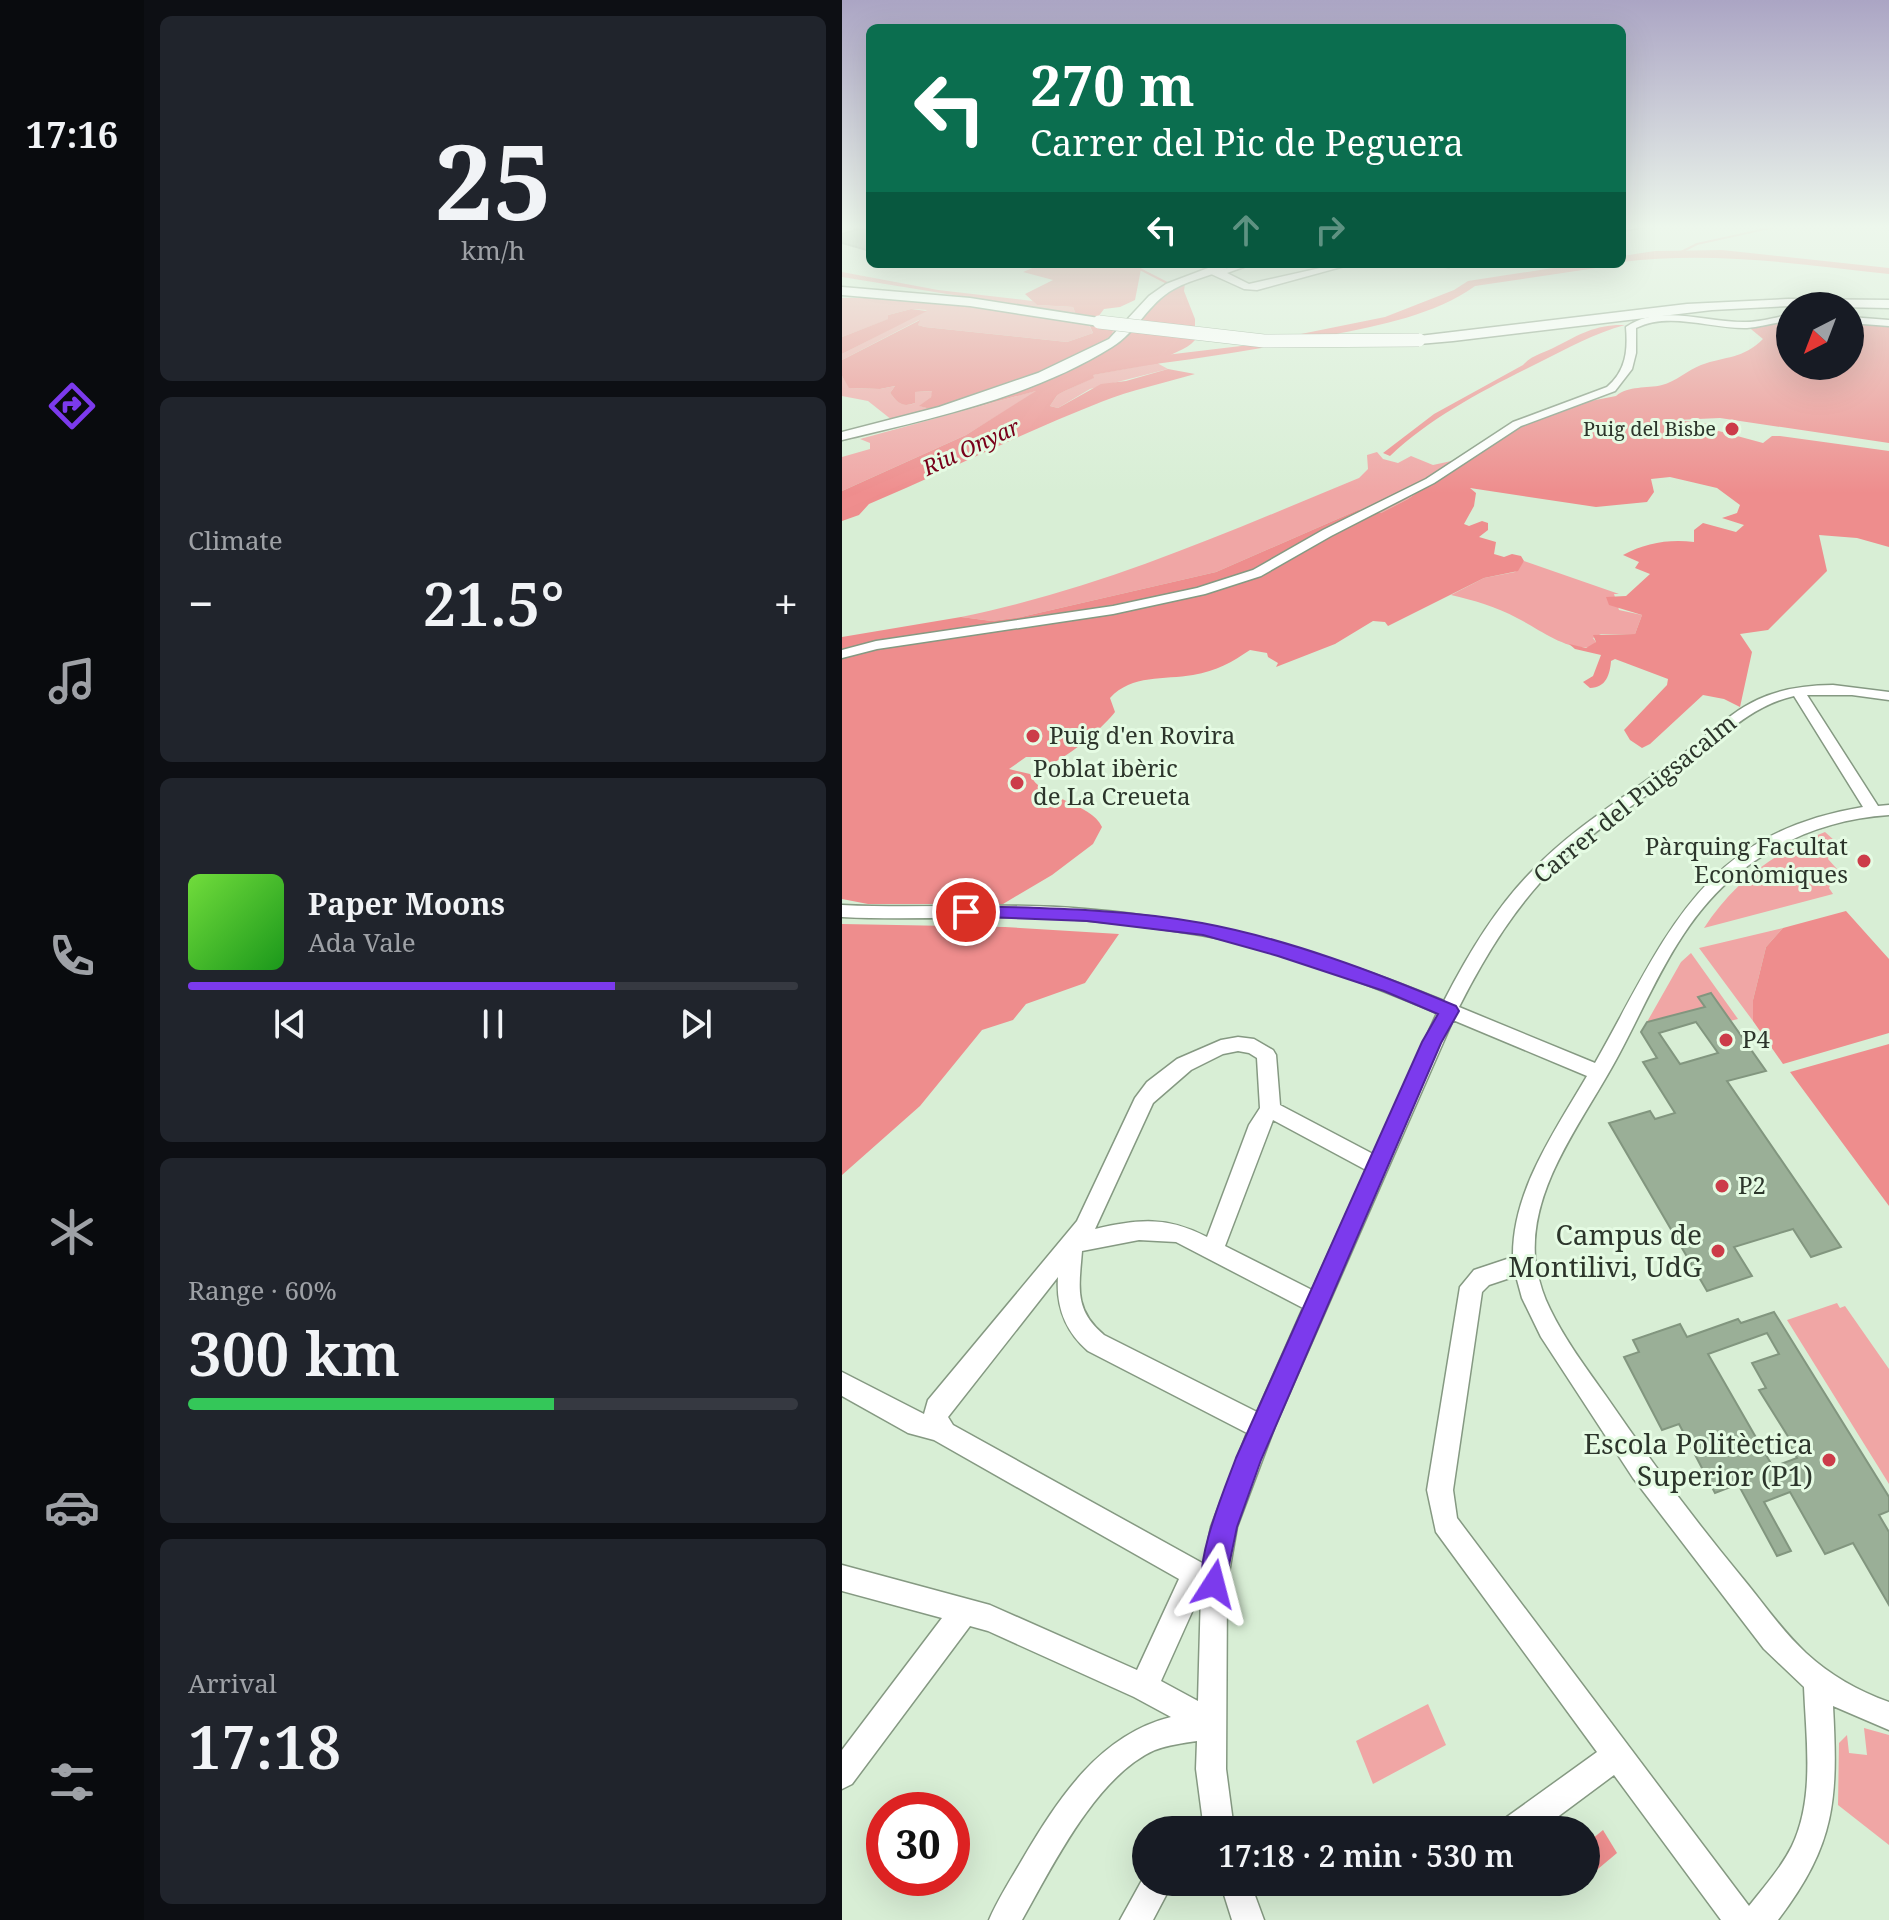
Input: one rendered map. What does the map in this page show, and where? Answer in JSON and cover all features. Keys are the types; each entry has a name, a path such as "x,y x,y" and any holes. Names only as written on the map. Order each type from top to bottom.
{"highway":[{"path":"1052,315 1264,341 1419,340 1478,336 1651,315"}],"main road":[{"path":"844,434 982,397 1049,374 1116,339 1139,315"}],"street":[{"path":"842,654 876,645 1113,610 1200,591 1257,573 1327,533 1430,481 1517,424 1611,389 1621,382 1632,360 1631,327 1634,324 1660,319 1746,325 1776,320"},
{"path":"1864,321 1889,323"},
{"name":"Carrer del Puigsacalm","path":"1213,1816 1212,1724 1204,1579 1262,1428 1431,1042 1472,964 1522,892 1550,863 1586,832 1690,756 1741,712 1758,703 1798,692 1837,690 1889,696"},
{"path":"1798,692 1881,810 1845,815 1775,841 1720,879 1684,922 1542,1176 1528,1225 1525,1263 1541,1315 1655,1490 1786,1653 1818,1680 1858,1707 1889,1716"},
{"path":"842,911 908,914 1015,911 1087,915 1203,929 1282,950 1390,986 1599,1073"},
{"path":"939,1429 935,1420 937,1408 946,1395 1085,1227 1145,1098 1165,1079 1218,1047 1248,1043 1266,1055 1271,1088 1270,1109 1259,1125 1213,1250"},
{"path":"1270,1109 1378,1167"},
{"path":"1072,1244 1106,1236 1165,1230 1213,1250 1317,1304"},
{"path":"1072,1244 1071,1312 1077,1327 1085,1335 1262,1428"},
{"path":"1525,1263 1482,1277 1471,1287 1440,1490 1441,1507 1454,1537 1740,1920"},
{"path":"842,1383 917,1425 939,1429 1204,1579 1144,1687"},
{"path":"842,1578 990,1618 1144,1687 1212,1724"},
{"path":"842,1774 964,1611"},
{"path":"1758,1920 1788,1885 1802,1861 1819,1818 1824,1775 1818,1680"},
{"path":"1005,1920 1070,1809 1106,1769 1137,1744 1160,1734 1212,1724"},
{"path":"1534,1816 1616,1756"},
{"path":"1136,1920 1150,1896"},
{"path":"1240,1896 1248,1920"}],"shaded area":[{"path":"842,315 890,315 889,319 842,337"},
{"path":"888,315 920,315 842,354 842,337 888,319"},
{"path":"918,315 1039,315 1108,326 1119,331 1104,342 1076,357 1022,381 1112,336 1113,330 1089,325 1093,333 1067,342 925,327 918,325 919,320 842,360 842,354"},
{"path":"1145,315 1193,315 1195,319 1195,340 1160,363 1093,375 1094,378 1058,394 1050,406 1058,408 1101,384 1126,381 1168,369 1195,374 1124,394 1072,414 869,504 859,515 842,521 842,491 966,435 1036,391 936,418 925,418 1118,342"},
{"path":"1776,318 1776,380 1864,380 1864,318 1889,323 1889,443 1720,418 1676,420 1716,425 1715,430 1763,443 1772,436 1780,436 1889,451 1889,547 1857,538 1819,535 1827,571 1768,630 1740,634 1752,652 1740,707 1724,699 1703,695 1642,748 1630,740 1624,730 1667,685 1668,679 1615,659 1611,661 1603,683 1590,688 1583,682 1593,676 1601,655 1575,649 1569,644 1586,648 1596,642 1593,635 1635,634 1642,615 1609,605 1606,597 1626,596 1650,574 1635,568 1639,562 1623,555 1657,543 1694,542 1694,530 1703,523 1736,532 1744,525 1722,518 1737,513 1740,505 1717,488 1670,477 1651,479 1654,492 1647,502 1596,507 1470,488 1476,493 1474,506 1464,524 1488,523 1488,530 1479,537 1496,542 1494,554 1521,556 1524,561 1518,571 1484,578 1388,626 1385,622 1373,621 1335,644 1276,667 1278,663 1267,653 1250,650 1210,671 1138,681 1119,690 1110,698 1115,712 1070,753 1041,767 1033,757 1026,757 1009,769 1030,774 1044,789 1087,812 1102,827 1093,844 1052,875 1003,904 868,904 842,899 842,637 961,617 992,621 1021,617 1216,572 1358,510 1381,513 1408,499 1505,431 1565,406 1616,396 1632,389 1662,385 1701,365 1741,354 1763,339 1746,325"},
{"path":"920,320 918,325 925,327 1067,342 1093,333 1089,324 1113,330 1112,336 1103,341 1019,382 930,409 919,406 931,397 932,391 915,392 915,403 903,405 890,393 895,386 849,388 842,376 842,360"},
{"path":"1625,325 1582,341 1500,382 1424,428 1390,456 1383,453 1434,414 1535,356 1589,331"},
{"path":"1157,363 1168,369 1090,389 1058,408 1050,406 1058,394 1093,378 1092,375"},
{"path":"842,376 850,388 895,386 890,393 904,405 915,403 915,392 933,391 931,397 920,406 930,409 1014,384 963,400 892,420 868,401 842,396"},
{"path":"1039,390 966,435 842,491 842,457 870,449 870,443 860,439"},
{"path":"1377,452 1383,459 1398,463 1411,456 1433,465 1465,458 1408,499 1381,513 1358,510 1216,572 1021,617 992,621 961,617 1063,591 1212,538 1359,478 1368,469 1367,455"},
{"path":"1524,561 1619,594 1614,594 1619,610 1642,615 1635,634 1601,634 1593,638 1596,642 1592,647 1572,646 1501,610 1451,595 1484,578 1515,572"},
{"path":"1825,832 1835,841 1828,859 1837,869 1829,888 1833,894 1704,928 1728,897 1757,870"},
{"path":"1846,911 1889,959 1889,1033 1783,1064 1753,1021 1753,1000 1766,947 1783,928"},
{"path":"842,924 1005,927 1119,934 1085,983 1026,1004 1013,1020 982,1030 920,1106 842,1175"},
{"path":"1783,928 1766,947 1753,1000 1753,1021 1699,948"},
{"path":"1691,953 1738,1019 1730,1021 1710,993 1698,997 1705,1007 1647,1022 1681,962"},
{"path":"1889,1044 1889,1206 1790,1072"},
{"path":"1837,1303 1840,1308 1845,1306 1889,1369 1889,1484 1787,1320"},
{"path":"1428,1704 1446,1745 1373,1784 1356,1741"},
{"path":"1864,1728 1889,1735 1889,1845 1838,1805 1839,1743 1847,1735 1849,1753 1867,1755"},
{"path":"1603,1830 1617,1853 1600,1867 1600,1832"}],"building":[{"name":"P2","path":"1711,993 1766,1071 1727,1081 1841,1247 1811,1257 1793,1229 1734,1247 1752,1276 1707,1291 1609,1123 1650,1111 1655,1119 1675,1113 1643,1062 1657,1058 1641,1032 1647,1022 1705,1007 1698,997","holes":["1696,1022 1718,1053 1680,1064 1659,1033"]},
{"path":"1774,1312 1889,1497 1889,1511 1879,1515 1889,1532 1889,1605 1853,1543 1825,1554 1790,1492 1764,1502 1791,1551 1777,1556 1738,1484 1715,1493 1679,1424 1662,1430 1624,1357 1639,1352 1633,1340 1680,1324 1687,1337 1738,1319 1741,1323","holes":["1767,1333 1779,1354 1752,1363 1766,1388 1759,1390 1789,1438 1786,1440 1797,1458 1773,1467 1708,1354"]}],"waterway":[{"path":"1151,363 1177,339 1185,315"},
{"name":"Riu Onyar","path":"842,506 1025,425 1047,395 1084,373 1107,366 1241,350 1402,315"}],"place":[{"name":"Puig del Bisbe","path":"1732,429"},
{"name":"Puig d'en Rovira","path":"1033,736"},
{"name":"Poblat ibèric de La Creueta","path":"1017,783"},
{"name":"Pàrquing Facultat Econòmiques","path":"1864,861"},
{"name":"P4","path":"1726,1040"},
{"name":"P2","path":"1722,1186"},
{"name":"Campus de Montilivi, UdG","path":"1718,1251"},
{"name":"Escola Politèctica Superior (P1)","path":"1829,1460"}],"route":[{"path":"966,912 1087,915 1203,929 1282,950 1390,986 1449,1011 1431,1042 1249,1458 1224,1527 1214,1584"}]}
